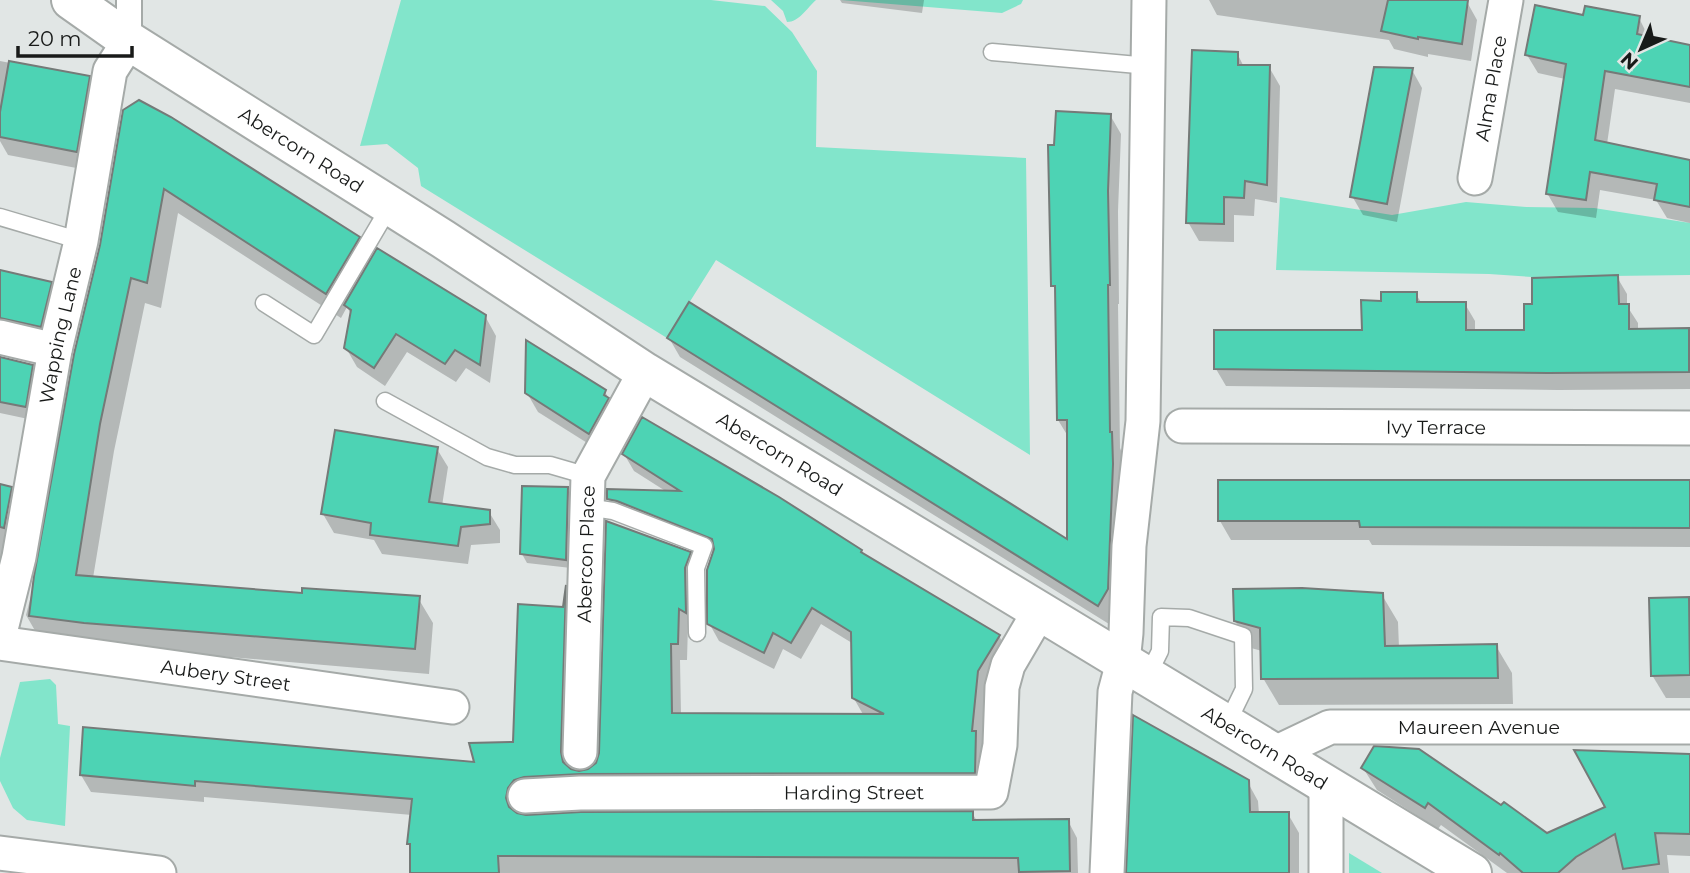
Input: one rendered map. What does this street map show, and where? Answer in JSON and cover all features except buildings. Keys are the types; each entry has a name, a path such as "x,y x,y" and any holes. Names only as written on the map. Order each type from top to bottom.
{"main road":[{"name":"Abercorn Road","path":"98,4 129,41 645,372 1472,873"}],"street":[{"path":"1107,873 1115,692 1135,670 1129,546 1143,421 1149,0"},
{"name":"Alma Place","path":"1475,178 1506,0"},
{"name":"Wapping Lane","path":"0,633 9,555 81,241 110,71 129,41"},
{"path":"0,337 55,350"},
{"name":"Abercon Place","path":"580,752 588,491 645,372"},
{"name":"Ivy Terrace","path":"1182,426 1690,428"},
{"name":"Harding Street","path":"525,796 594,793 991,792 1000,746 1002,687 1008,665 1039,612"},
{"name":"Aubery Street","path":"0,643 452,707"},
{"name":"Maureen Avenue","path":"1273,754 1330,727 1690,727"},
{"path":"1326,786 1326,873"},
{"path":"0,853 140,872"}],"lane":[{"path":"992,52 1149,66"},
{"path":"264,303 314,335 390,206"},
{"path":"0,217 81,241"},
{"path":"385,401 486,457 515,465 551,465 613,511 704,546 696,568 697,633"},
{"path":"1135,670 1160,651 1161,617 1189,618 1243,636 1244,689 1226,726"}],"green space":[{"path":"401,0 711,0 765,6 792,32 817,71 816,147 1026,158 1030,455 716,260 667,338 421,186 418,168 387,144 360,146"},
{"path":"771,0 816,0 799,17 787,22 783,11"},
{"path":"841,0 1023,0 1021,4 1002,13"},
{"path":"1280,197 1392,215 1466,202 1526,207 1594,208 1690,223 1690,275 1532,277 1276,270"},
{"path":"50,679 56,685 58,724 70,726 65,826 27,820 13,808 0,781 0,758 20,682"},
{"path":"1349,853 1382,873 1349,873"}]}
